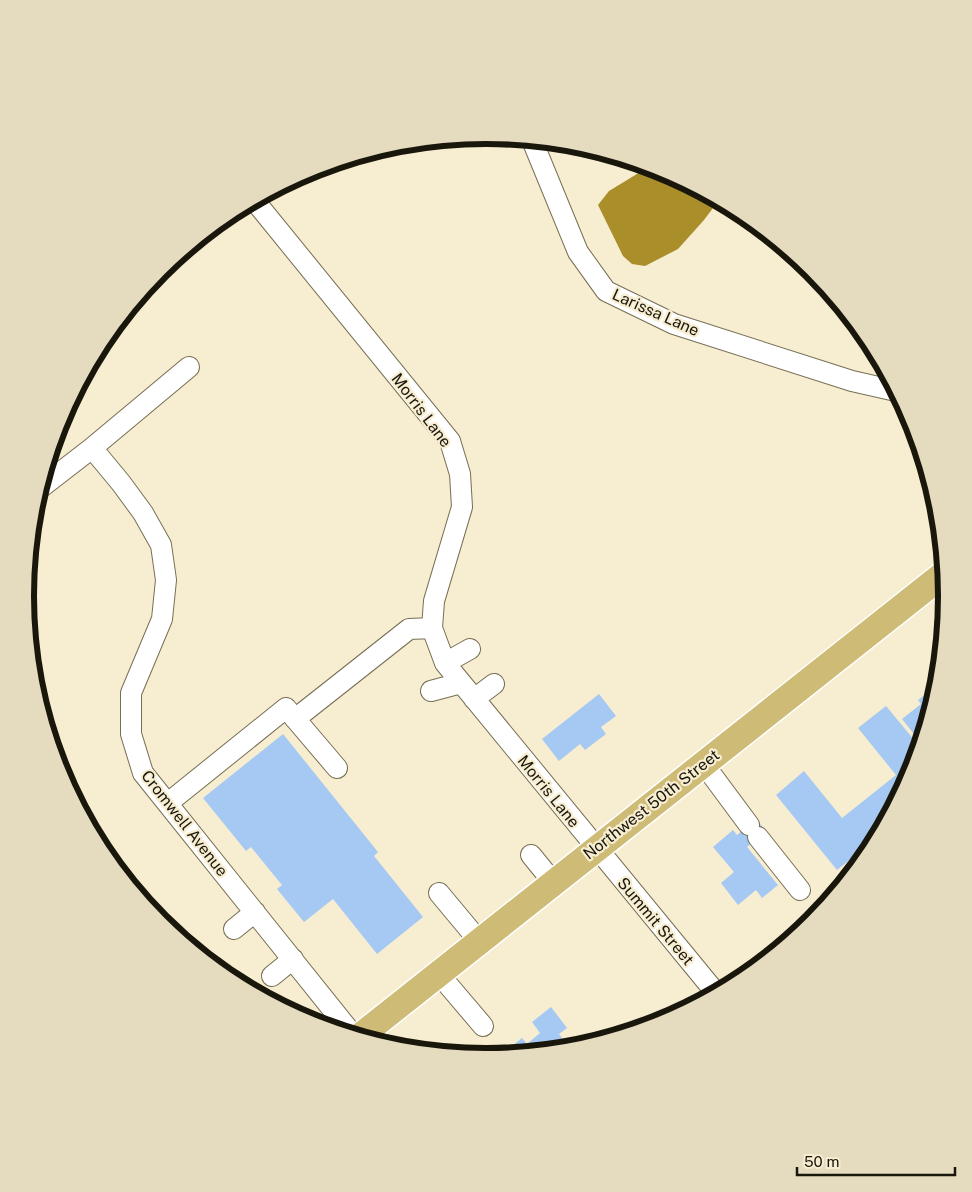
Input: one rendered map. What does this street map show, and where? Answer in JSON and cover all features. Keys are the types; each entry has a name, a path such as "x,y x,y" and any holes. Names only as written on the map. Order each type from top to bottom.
{"main road":[{"name":"Northwest 50th Street","path":"365,1032 937,579"}],"street":[{"name":"Larissa Lane","path":"535,147 578,252 606,291 674,324 852,381 888,389"},
{"name":"Morris Lane","path":"258,205 450,441 460,474 462,507 434,601 432,628 446,663 596,848"},
{"path":"48,482 189,367"},
{"name":"Cromwell Avenue","path":"92,448 143,513 161,545 166,580 162,619 132,693 131,734 143,773 347,1026"},
{"path":"295,719 409,629 432,628"},
{"path":"446,663 470,649"},
{"path":"431,691 461,683"},
{"path":"474,699 494,684"},
{"path":"168,803 286,708 336,768"},
{"path":"703,763 800,890"},
{"name":"Summit Street","path":"596,848 711,988"},
{"path":"531,855 553,882"},
{"path":"439,893 479,941"},
{"path":"234,928 255,912"},
{"path":"272,976 293,959"},
{"path":"438,973 483,1026"}],"shaded area":[{"path":"641,172 686,190 715,206 678,249 645,266 632,264 623,256 598,205 609,191"}],"building":[{"path":"928,692 916,736 902,719 921,704 918,700"},
{"path":"599,694 616,716 601,727 606,734 585,750 580,744 559,761 542,739"},
{"path":"886,706 914,740 904,769 878,822 857,854 837,870 776,795 804,771 842,818 896,775 858,728"},
{"path":"283,734 378,852 374,856 423,917 377,954 333,899 304,922 277,889 282,885 251,847 246,851 203,798"},
{"path":"756,819 766,831 747,847 778,885 762,898 756,890 738,905 721,883 734,872 713,847 733,830 737,835"},
{"path":"551,1007 567,1028 559,1034 564,1041 511,1047 522,1038 527,1044 540,1033 532,1022"}]}
